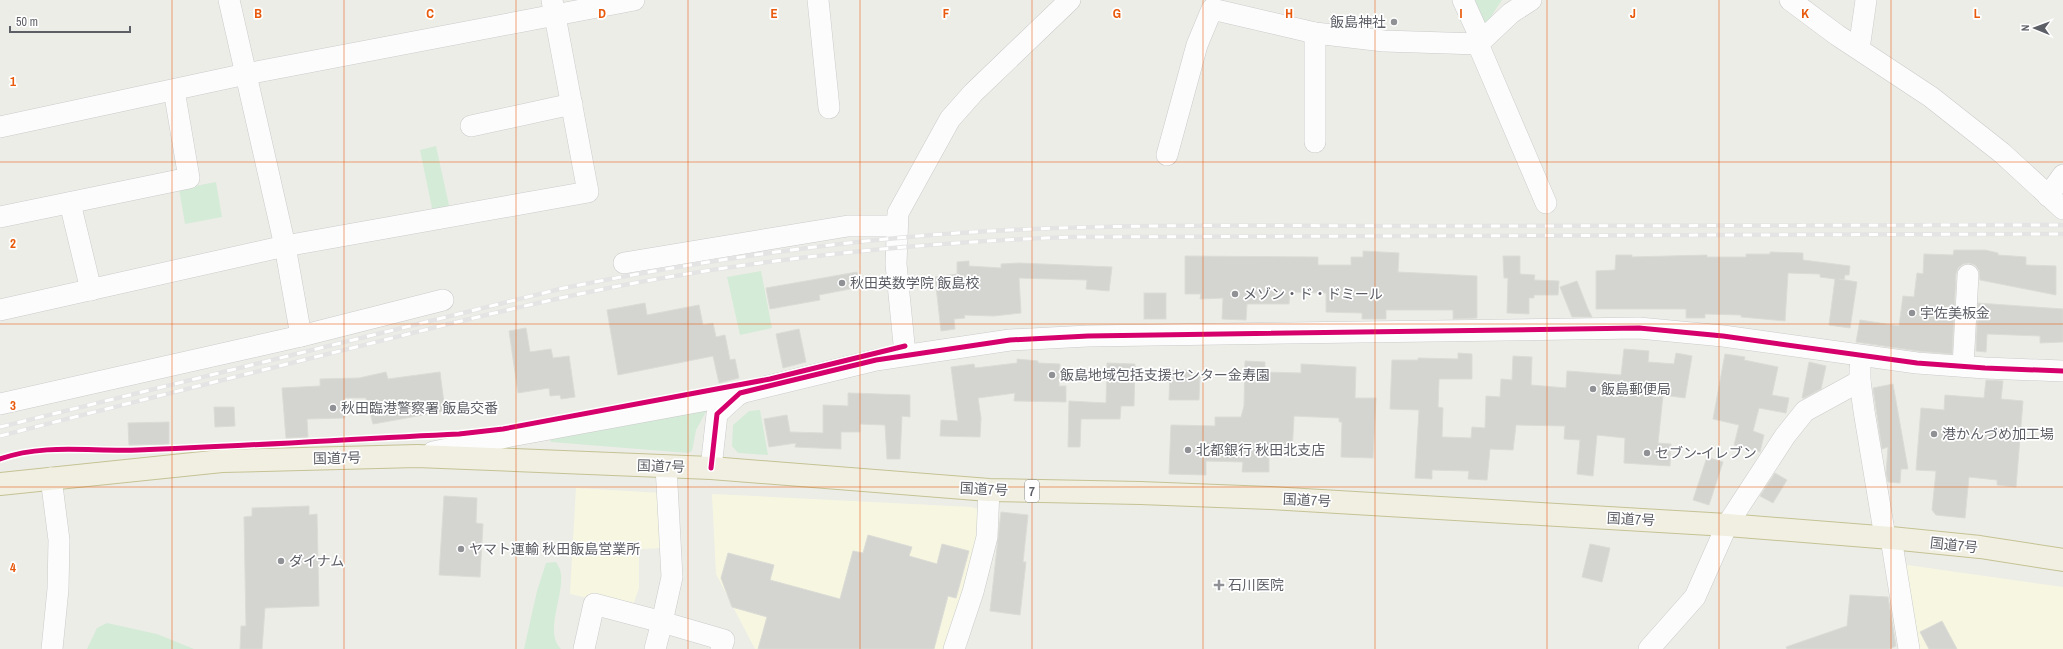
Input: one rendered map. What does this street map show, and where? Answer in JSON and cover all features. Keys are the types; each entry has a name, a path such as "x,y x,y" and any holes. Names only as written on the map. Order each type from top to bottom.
{"highway":[{"name":"国道7号","path":"0,484 222,460 417,456 711,468 989,490 1140,493 1270,498 1727,525 1888,537 1980,547 2063,560"}],"street":[{"path":"229,0 285,246 301,336"},
{"path":"0,127 554,8 634,0"},
{"path":"818,0 829,108"},
{"path":"905,354 896,264 898,213 950,119 973,93 1070,0"},
{"path":"1463,0 1478,32 1478,44 1546,203"},
{"path":"1167,155 1197,45 1212,9 1315,33 1384,41 1478,44 1511,13 1532,0"},
{"path":"1790,0 1859,49 1931,97 2002,153 2056,203 2063,175"},
{"path":"1859,49 1866,0"},
{"path":"0,310 285,246 588,192 554,8"},
{"path":"1315,33 1315,142"},
{"path":"0,217 189,178 174,90"},
{"path":"471,126 572,104"},
{"path":"70,203 91,290"},
{"path":"624,263 848,226 897,226"},
{"path":"1963,366 1968,275"},
{"path":"0,404 301,336 443,300"},
{"path":"417,456 511,436 740,394 905,354 1010,340 1088,336 1639,328 1723,336 1917,362 2063,371"},
{"path":"1860,354 1860,381 1909,649"},
{"path":"1649,649 1695,597 1727,525 1785,436 1806,411 1860,381"},
{"path":"711,468 717,414 740,394"},
{"path":"654,649 662,622 672,577 666,466"},
{"path":"52,478 59,540 58,589 52,649"},
{"path":"954,649 973,592 987,537 989,490"},
{"path":"584,649 594,604 724,640 721,649"}],"shaded area":[{"path":"1471,0 1502,0 1484,27"},
{"path":"436,146 450,210 433,213 420,150"},
{"path":"216,182 222,217 185,224 179,189"},
{"path":"761,271 772,328 740,335 727,277"},
{"path":"707,410 696,430 692,451 688,453 551,442 549,439"},
{"path":"760,410 768,455 738,453 732,446 733,425 749,411"},
{"path":"576,488 662,493 664,548 639,549 639,588 632,608 570,594"},
{"path":"712,494 971,507 978,509 981,534 948,649 755,649 716,574"},
{"path":"556,562 561,574 561,583 554,624 554,633 556,642 561,649 524,649 537,591 546,563"},
{"path":"1907,565 2063,587 2063,649 1920,649 1905,571"},
{"path":"107,623 157,634 194,649 87,649 97,628"}],"building":[{"path":"1954,250 1985,250 1998,253 1998,255 2026,257 2026,265 2056,266 2056,295 1980,280 1979,270 1975,265 1969,263 1963,264 1958,268 1956,274 1952,354 1918,351 1856,342 1860,320 1899,326 1903,296 1914,297 1917,273 1923,274 1924,254 1953,255"},
{"path":"1363,251 1399,253 1398,272 1477,276 1477,318 1453,319 1453,310 1386,310 1386,319 1362,319 1362,313 1326,312 1326,293 1290,292 1289,304 1247,304 1246,320 1222,319 1223,298 1200,299 1201,294 1185,294 1185,256 1318,257 1318,265 1351,265 1351,257 1363,257"},
{"path":"1770,252 1803,253 1803,260 1850,266 1849,275 1845,275 1844,280 1857,282 1850,328 1829,325 1835,279 1820,277 1820,274 1788,273 1785,321 1741,317 1741,315 1705,314 1705,318 1686,318 1686,309 1596,309 1596,271 1615,270 1616,255 1632,255 1632,257 1707,255 1707,257 1746,257 1746,254 1770,254"},
{"path":"1503,256 1520,256 1520,274 1535,275 1534,280 1559,281 1558,295 1534,295 1534,298 1529,298 1529,314 1507,313 1508,278 1504,278"},
{"path":"969,261 969,266 1001,268 1001,264 1019,263 1112,267 1109,291 1086,289 1087,280 1019,278 1021,313 994,316 964,315 965,318 954,319 955,329 941,331 935,277 957,274 957,262"},
{"path":"857,272 860,287 819,295 820,300 770,309 766,288"},
{"path":"1577,281 1592,317 1572,317 1560,287"},
{"path":"1144,293 1166,293 1166,319 1144,319"},
{"path":"645,303 647,315 699,305 703,325 713,323 716,337 725,335 730,360 735,359 739,378 719,383 713,356 618,375 607,310"},
{"path":"1978,303 2063,309 2063,342 2040,343 2040,336 1987,334 1986,352 1976,351"},
{"path":"526,328 530,352 551,349 553,358 569,356 575,397 561,399 560,395 550,396 549,388 518,393 509,331"},
{"path":"799,329 806,362 783,368 776,334"},
{"path":"1624,349 1649,351 1648,362 1674,364 1676,353 1692,356 1685,398 1663,395 1658,443 1671,444 1670,466 1624,463 1625,438 1597,435 1593,476 1577,474 1580,440 1564,439 1565,426 1516,425 1513,450 1490,449 1487,480 1468,479 1469,471 1432,470 1432,479 1415,478 1419,410 1390,409 1392,360 1418,360 1418,358 1458,359 1458,353 1472,354 1472,379 1439,379 1438,407 1443,408 1442,437 1471,438 1472,427 1485,428 1486,396 1500,397 1501,379 1512,380 1513,356 1532,357 1531,385 1566,388 1567,371 1621,375"},
{"path":"1725,354 1745,357 1744,360 1778,367 1772,395 1789,398 1786,413 1759,408 1753,431 1764,435 1760,452 1734,445 1739,425 1713,419"},
{"path":"1017,359 1038,361 1038,363 1060,364 1059,386 1066,386 1066,402 1014,401 1015,393 978,398 981,418 980,437 940,436 941,420 958,421 951,367 974,364 975,368 1017,363"},
{"path":"1245,361 1265,362 1265,372 1301,373 1301,364 1356,367 1355,398 1376,398 1373,458 1341,457 1342,422 1339,422 1339,418 1294,416 1292,453 1269,453 1269,472 1242,472 1243,462 1206,461 1206,475 1169,474 1171,425 1215,426 1215,417 1241,417 1244,406"},
{"path":"1809,362 1826,366 1821,389 1802,398"},
{"path":"1107,363 1135,364 1134,406 1121,406 1120,419 1081,419 1080,447 1068,447 1069,401 1106,403"},
{"path":"1170,370 1190,370 1190,373 1200,373 1199,400 1169,400"},
{"path":"386,372 388,379 440,372 445,411 373,424 366,398 345,398 345,418 307,419 308,437 286,438 282,388 320,386 320,379 359,378"},
{"path":"1986,380 2003,381 2001,399 2023,401 2016,487 1997,485 1997,480 1969,477 1965,518 1936,515 1932,510 1936,471 1916,470 1921,408 1944,410 1945,395 1984,398"},
{"path":"1893,384 1908,469 1901,469 1900,483 1888,482 1886,473 1888,447 1882,449 1873,388"},
{"path":"848,393 910,395 910,417 902,416 900,459 887,459 885,425 860,424 860,432 841,432 841,449 795,447 796,443 769,447 764,419 787,415 790,432 823,433 823,405 848,406"},
{"path":"214,407 234,407 235,426 215,427"},
{"path":"169,422 169,444 129,445 128,423"},
{"path":"1707,457 1723,462 1709,505 1693,500"},
{"path":"1775,473 1787,480 1773,503 1760,496"},
{"name":"ヤマト運輸 秋田飯島営業所","path":"444,496 477,498 476,523 483,524 480,577 439,575"},
{"name":"ダイナム","path":"309,506 309,515 317,514 319,606 265,608 262,649 240,649 241,626 246,626 244,517 252,516 252,508"},
{"path":"1001,512 1028,515 1023,562 1026,562 1020,615 990,611"},
{"path":"868,535 912,547 909,556 937,564 942,544 969,551 956,598 948,596 934,649 758,649 767,617 732,607 721,578 728,553 774,565 770,580 840,599 853,551 863,553"},
{"path":"1590,544 1610,548 1602,582 1582,577"},
{"path":"1850,595 1888,597 1896,646 1889,649 1787,649 1786,647 1847,626"},
{"path":"1942,621 1957,649 1929,649 1920,632"}],"railway":[{"path":"0,427 564,288 670,268 776,252 883,239 1046,228 1157,226 2063,225"},
{"path":"0,436 428,329 580,294 657,279 812,256 968,242 1072,237 2063,234"}],"cycle path":[{"path":"711,468 717,414 740,393 876,360 1010,340 1088,336 1639,328 1723,336 1917,363 1985,368 2063,371"},
{"path":"0,459 34,451 68,449 120,450 178,448 459,434 503,429 770,379 905,346"}],"place":[{"name":"飯島神社","path":"1394,22"},
{"name":"秋田英数学院 飯島校","path":"842,283"},
{"name":"メゾン・ド・ドミール","path":"1235,294"},
{"name":"宇佐美板金","path":"1912,313"},
{"name":"飯島地域包括支援センター金寿園","path":"1052,375"},
{"name":"飯島郵便局","path":"1593,389"},
{"name":"秋田臨港警察署 飯島交番","path":"333,408"},
{"name":"港かんづめ加工場","path":"1934,434"},
{"name":"北都銀行 秋田北支店","path":"1188,450"},
{"name":"セブン-イレブン","path":"1647,453"},
{"name":"ヤマト運輸 秋田飯島営業所","path":"461,549"},
{"name":"ダイナム","path":"281,561"},
{"name":"石川医院","path":"1219,585"}]}
